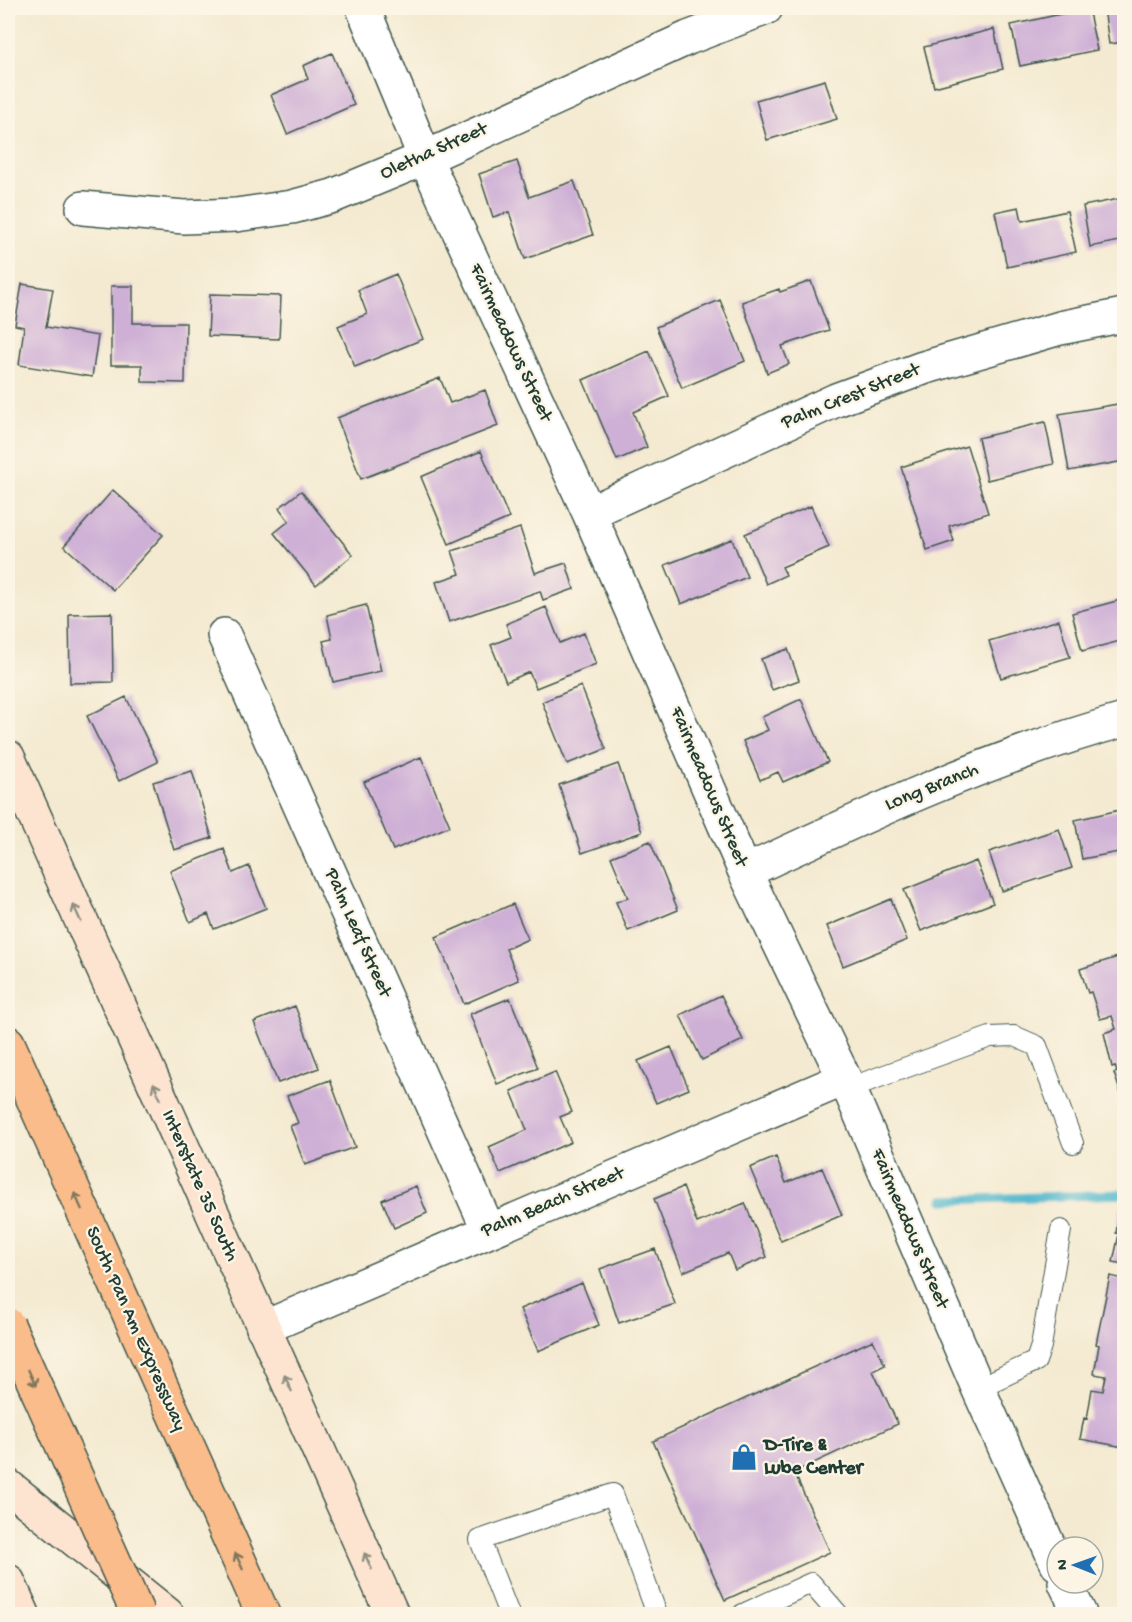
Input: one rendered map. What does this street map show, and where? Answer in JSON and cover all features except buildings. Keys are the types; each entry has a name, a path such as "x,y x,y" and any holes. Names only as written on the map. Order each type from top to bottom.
{"highway":[{"name":"South Pan Am Expressway","path":"8,1043 263,1614"},
{"path":"8,1325 138,1614"}],"main road":[{"name":"Interstate 35 South","path":"8,757 392,1614"},
{"path":"8,1486 167,1614"},
{"path":"8,1581 23,1614"}],"street":[{"name":"Fairmeadows Street","path":"363,8 425,158 589,513 745,872 846,1083 1045,1537"},
{"name":"Oletha Street","path":"83,208 184,217 236,215 292,207 333,196 425,158 688,38 766,8"},
{"name":"Palm Crest Street","path":"589,513 836,400 923,368 1060,328 1125,315"},
{"name":"Palm Leaf Street","path":"224,634 489,1231"},
{"name":"Long Branch","path":"745,872 865,816 977,770 1081,732 1125,720"},
{"name":"Palm Beach Street","path":"263,1328 489,1231 846,1083"},
{"path":"1071,1595 1080,1614"}],"lane":[{"path":"846,1083 990,1037 1014,1036 1036,1046 1073,1143"},
{"path":"978,1388 1036,1361 1041,1346 1061,1230"},
{"path":"509,1614 480,1540 613,1494 657,1614"},
{"path":"744,1614 811,1583 838,1614"}],"waterway":[{"path":"943,1200 1124,1194"}],"place":[{"name":"D-Tire & Lube Center","path":"744,1457"}]}
